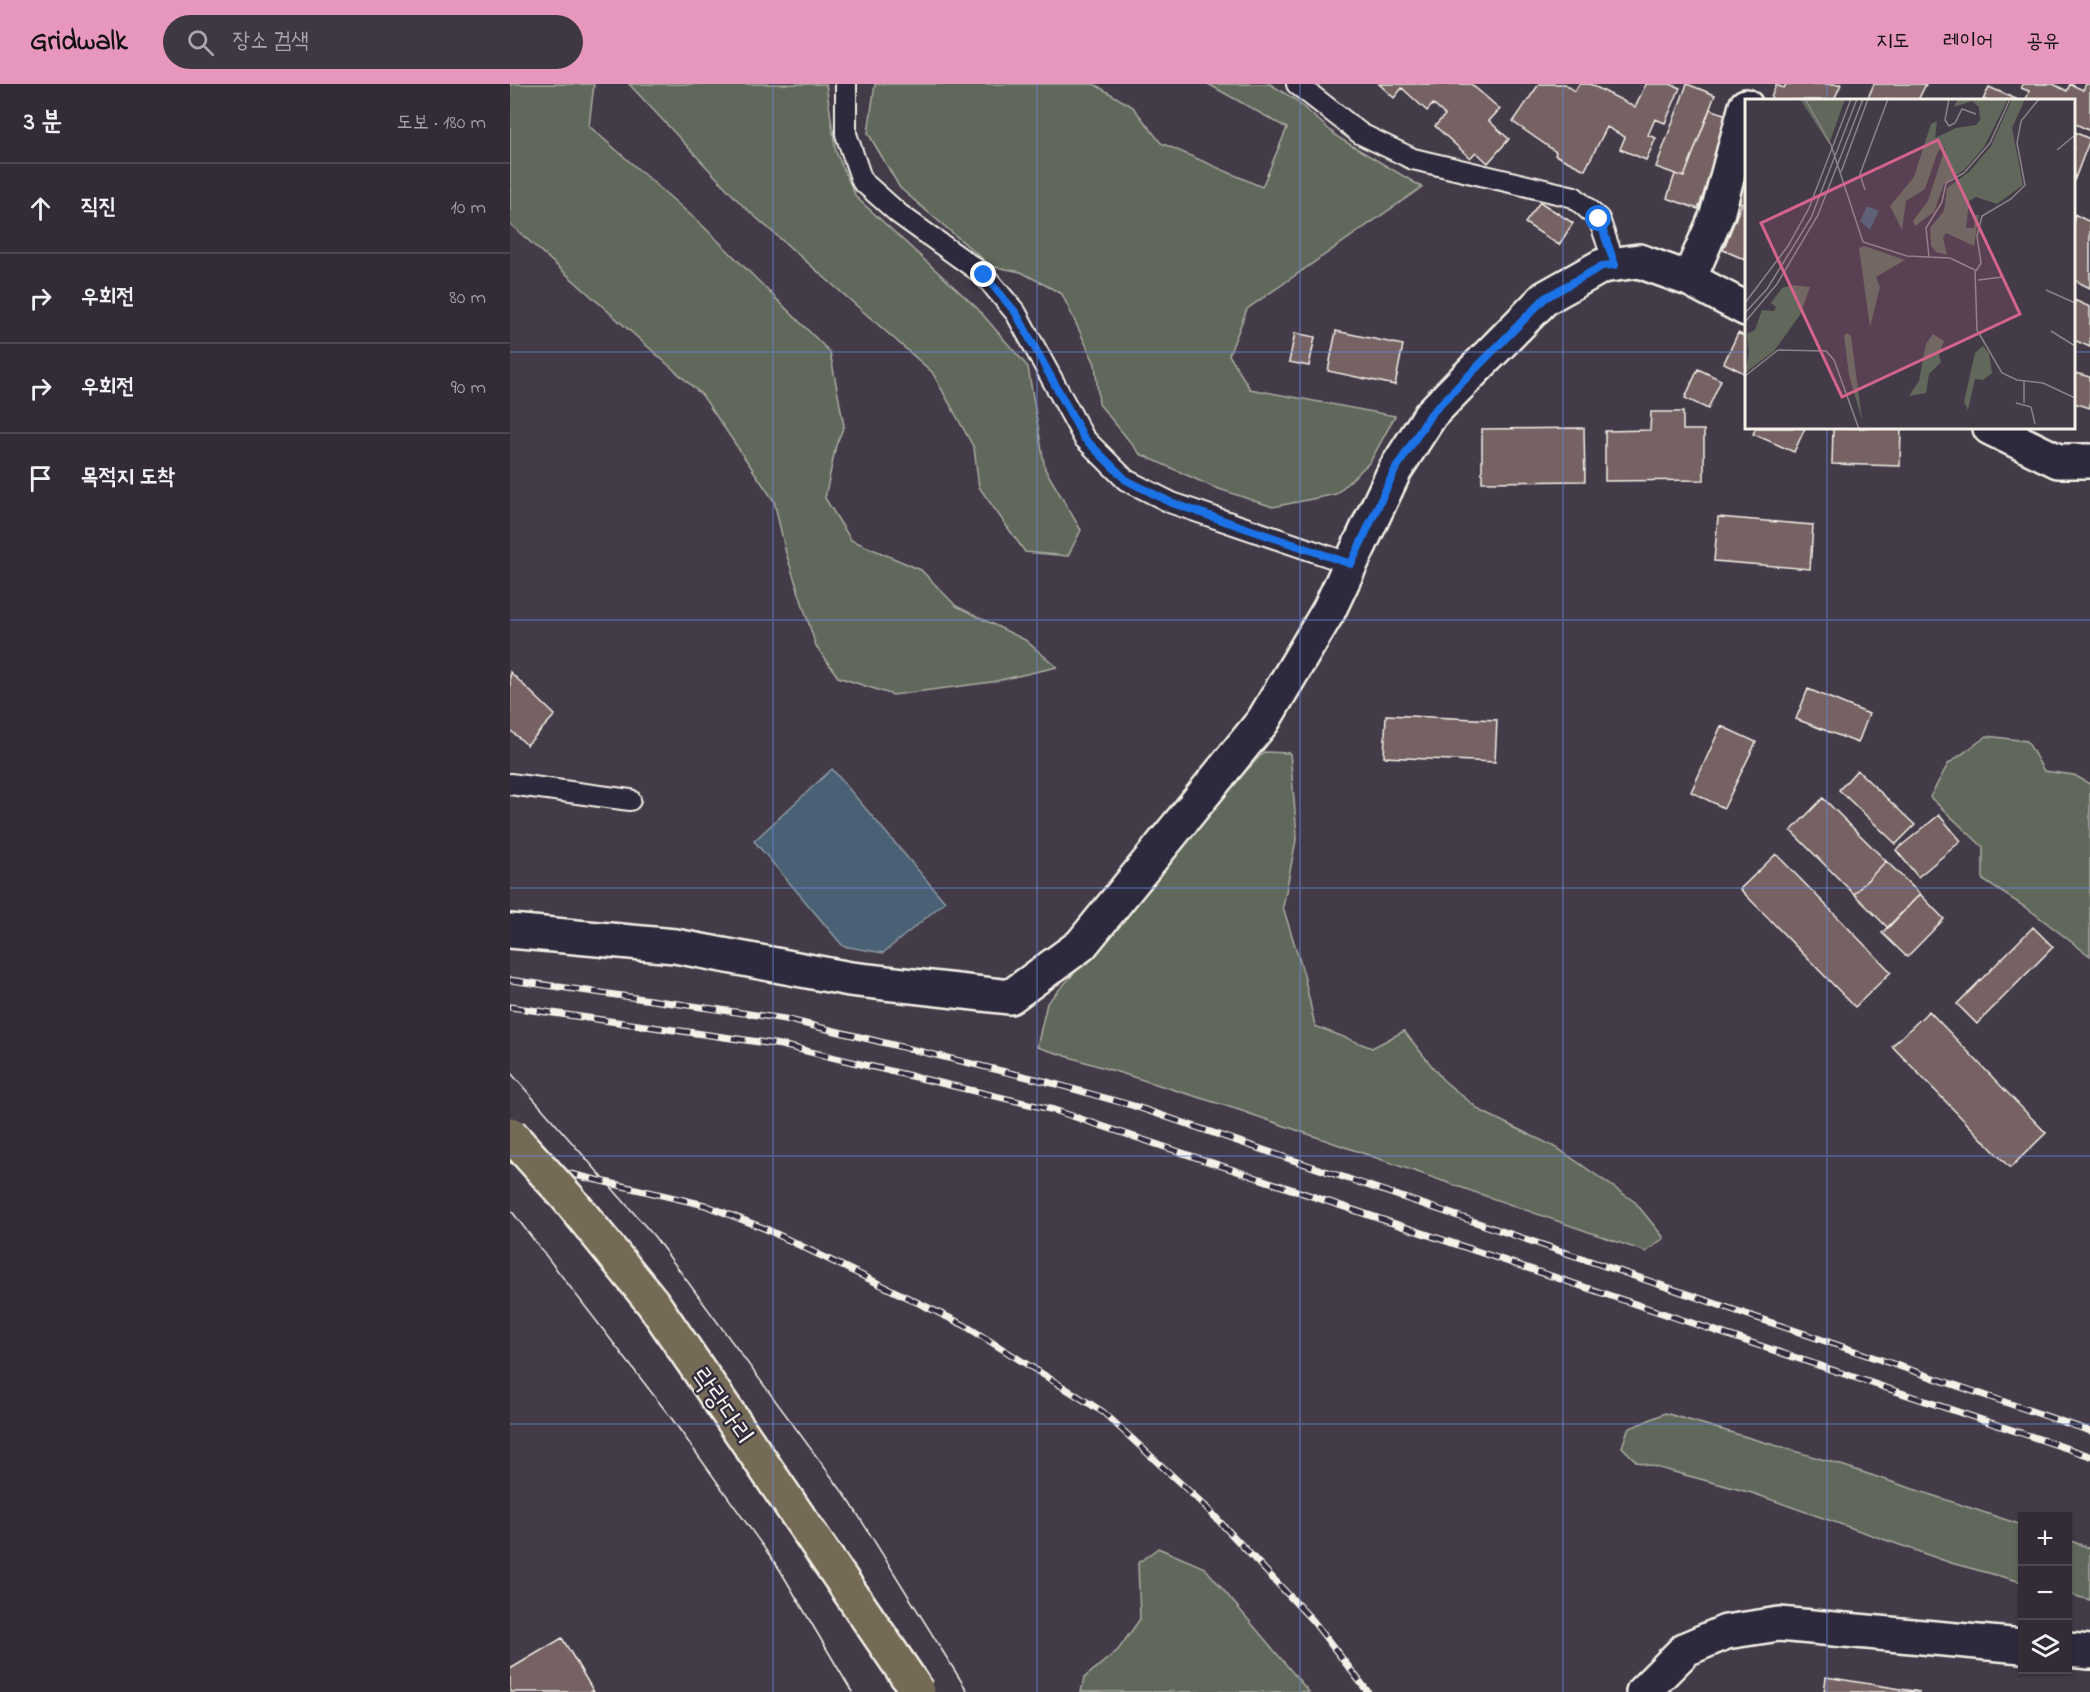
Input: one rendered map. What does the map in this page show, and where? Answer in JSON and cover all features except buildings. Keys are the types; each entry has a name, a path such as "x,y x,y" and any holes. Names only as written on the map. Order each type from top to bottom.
{"main road":[{"name":"락랑다리","path":"510,1134 567,1197 653,1303 918,1692"}],"street":[{"path":"1748,99 1753,84"},
{"path":"1689,279 1717,215 1745,110"},
{"path":"510,931 675,946 850,979 1010,997 1082,945 1263,721 1329,610 1395,470 1431,414 1545,298 1602,266 1639,261 1689,279 1745,308"},
{"path":"1992,429 2058,460 2090,461"},
{"path":"1643,1692 1686,1649 1726,1632 1779,1624 2018,1646"},
{"path":"2072,1650 2090,1652"}],"lane":[{"path":"846,84 846,134 862,180 899,214 984,275 1016,313 1084,438 1126,480 1172,503 1351,564"},
{"path":"1297,84 1361,134 1413,159 1528,184 1574,198 1599,219 1615,265"},
{"path":"510,784 630,800"}],"green space":[{"path":"510,84 594,84 589,126 702,225 830,352 844,426 836,445 825,498 851,540 921,570 956,606 1025,640 1057,667 992,682 893,695 838,677 816,646 786,553 774,501 702,395 510,224"},
{"path":"629,84 826,84 836,152 856,197 977,308 1028,367 1045,469 1081,530 1068,556 1025,552 979,487 974,448 932,372 743,206"},
{"path":"875,84 1094,84 1133,107 1161,143 1262,187 1287,128 1208,84 1270,84 1294,99 1339,138 1422,187 1247,309 1229,355 1250,389 1395,416 1370,462 1336,494 1273,507 1213,487 1140,454 1099,404 1095,364 1062,294 1021,272 991,266 900,188 868,133"},
{"path":"1987,736 2027,741 2044,771 2074,775 2090,784 2090,956 2031,911 1983,880 1983,847 1930,797 1948,764"},
{"path":"1264,752 1290,753 1297,835 1283,907 1304,975 1315,1026 1372,1048 1404,1031 1443,1080 1481,1111 1557,1148 1635,1202 1664,1238 1646,1252 1239,1110 1037,1047 1047,1003 1126,916 1204,816"},
{"path":"1665,1413 1835,1463 2018,1524 2018,1581 1951,1563 1752,1493 1637,1462 1622,1447 1628,1429"},
{"path":"2072,1541 2090,1548 2090,1600 2072,1595"},
{"path":"1158,1548 1205,1568 1309,1692 1081,1692 1084,1678 1118,1650 1140,1619 1138,1563"}],"water":[{"path":"832,769 945,902 883,953 843,946 754,841"}],"tram line":[{"path":"510,1072 654,1236 850,1502 968,1692"},
{"path":"510,1209 672,1419 780,1570 852,1692"}],"railway":[{"path":"510,980 785,1019 1048,1082 1134,1106 2090,1431"},
{"path":"510,1007 781,1045 1054,1110 2090,1456"},
{"path":"510,1160 705,1205 766,1229 964,1325 1103,1412 1204,1505 1313,1621 1368,1692"}],"route":[{"path":"984,275 1016,313 1084,438 1126,480 1172,503 1351,564 1395,470 1431,414 1545,298 1602,266 1615,265 1599,219"}]}
